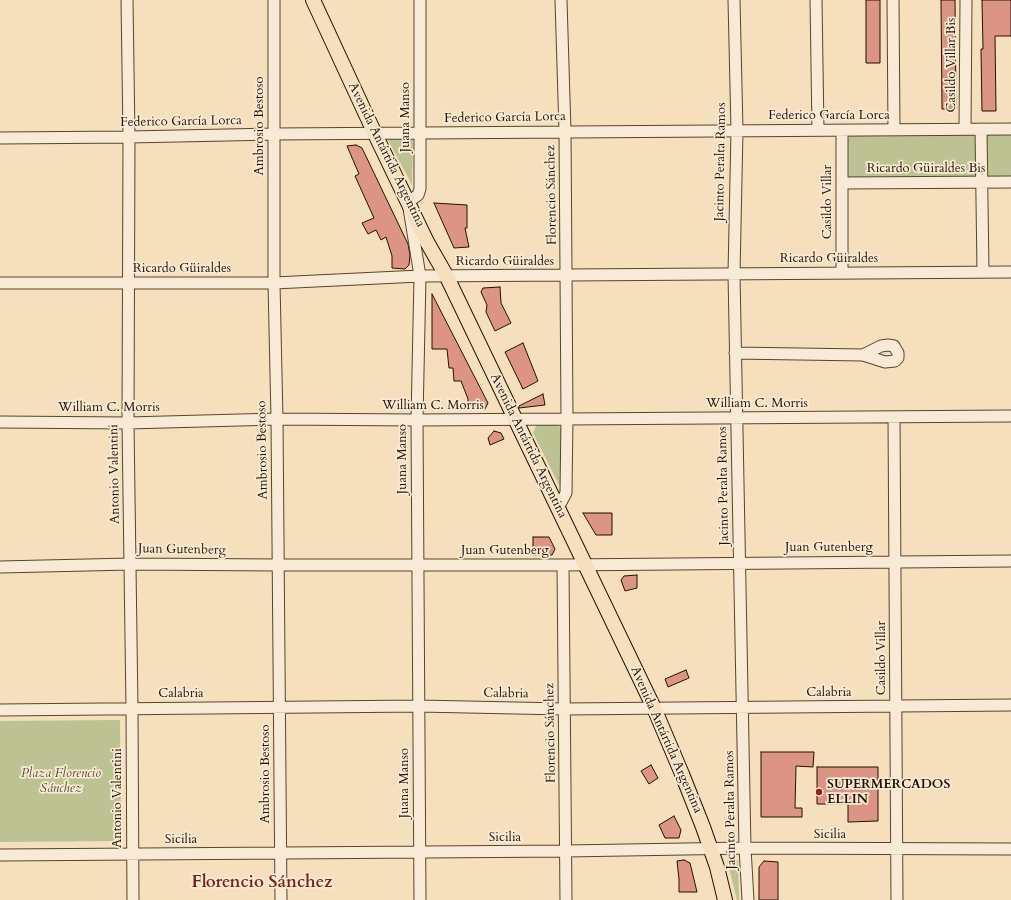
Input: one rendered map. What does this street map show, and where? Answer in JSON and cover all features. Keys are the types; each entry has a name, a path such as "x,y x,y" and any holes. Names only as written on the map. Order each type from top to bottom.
{"main road":[{"name":"Avenida Antártida Argentina","path":"313,0 427,242 447,277 654,708 685,780 711,849 725,900"}],"street":[{"name":"Antonio Valentini","path":"127,0 129,137 128,423 133,900"},
{"name":"Ambrosio Bestoso","path":"274,0 274,283 277,419 280,900"},
{"name":"Juana Manso","path":"420,0 420,188 418,195 408,202 420,276 417,420 420,900"},
{"name":"Florencio Sánchez","path":"558,508 566,493 567,418 565,131 561,0"},
{"name":"Jacinto Peralta Ramos","path":"734,0 737,130 734,274 735,353 745,848 748,900"},
{"path":"816,0 818,130"},
{"path":"893,0 894,130"},
{"name":"Casildo Villar Bis","path":"966,0 966,129"},
{"path":"981,129 983,272"},
{"name":"Federico García Lorca","path":"0,138 565,131 1011,129"},
{"name":"Casildo Villar","path":"842,130 842,273"},
{"name":"Ricardo Güiraldes Bis","path":"842,183 1011,182"},
{"name":"Ricardo Güiraldes","path":"0,283 274,283 420,276 1011,272"},
{"path":"735,353 863,355"},
{"name":"William C. Morris","path":"0,422 128,423 277,419 417,420 1011,416"},
{"name":"Casildo Villar","path":"894,417 897,900"},
{"name":"Juan Gutenberg","path":"0,567 130,564 586,565 1011,561"},
{"name":"Florencio Sánchez","path":"563,565 566,900"},
{"name":"Calabria","path":"0,710 419,706 564,709 1011,705"},
{"name":"Sicilia","path":"0,855 566,852 745,848 1011,848"}],"green space":[{"path":"1011,129 1011,182 842,183 842,130"},
{"path":"393,137 408,138 413,140 412,185 388,140"},
{"path":"557,425 561,429 562,489 533,433 536,426"},
{"name":"Plaza Florencio Sánchez","path":"120,720 121,841 0,842 0,721"},
{"path":"727,860 738,860 739,900 737,900"}],"building":[{"path":"866,0 880,0 880,63 866,63"},
{"path":"941,0 955,0 956,109 942,109"},
{"path":"982,0 1011,0 1011,36 995,36 996,111 982,111"},
{"path":"356,145 362,148 408,244 410,255 409,265 405,269 392,268 392,256 386,237 381,240 376,230 368,234 362,223 374,218 355,176 359,174 347,146"},
{"path":"434,203 467,205 467,228 465,228 469,247 454,248"},
{"path":"500,287 501,303 511,323 495,331 486,312 487,305 481,292 483,288"},
{"path":"432,294 488,403 485,409 468,409 468,399 461,381 454,381 453,368 449,368 447,349 432,349"},
{"path":"523,343 538,381 523,389 505,352"},
{"path":"543,394 545,405 519,408 519,406"},
{"path":"494,431 501,433 504,439 490,445 488,438"},
{"path":"583,513 612,513 612,535 596,535"},
{"path":"533,537 549,537 555,549 552,555 533,555"},
{"path":"637,575 637,588 625,591 621,580 624,576"},
{"path":"686,670 689,678 668,687 665,679"},
{"path":"761,752 814,752 813,767 796,766 795,808 802,808 802,817 761,817"},
{"path":"651,765 658,778 649,784 641,771"},
{"path":"817,767 878,767 878,821 848,822 848,804 817,804"},
{"path":"674,816 681,830 679,838 665,838 659,825"},
{"path":"684,860 690,863 697,892 679,892 677,861"},
{"path":"764,861 778,862 778,900 759,900 759,867"}],"place":[{"name":"SUPERMERCADOS ELLIN","path":"819,792"}],"district":[{"name":"Florencio Sánchez","path":"262,883"}]}
